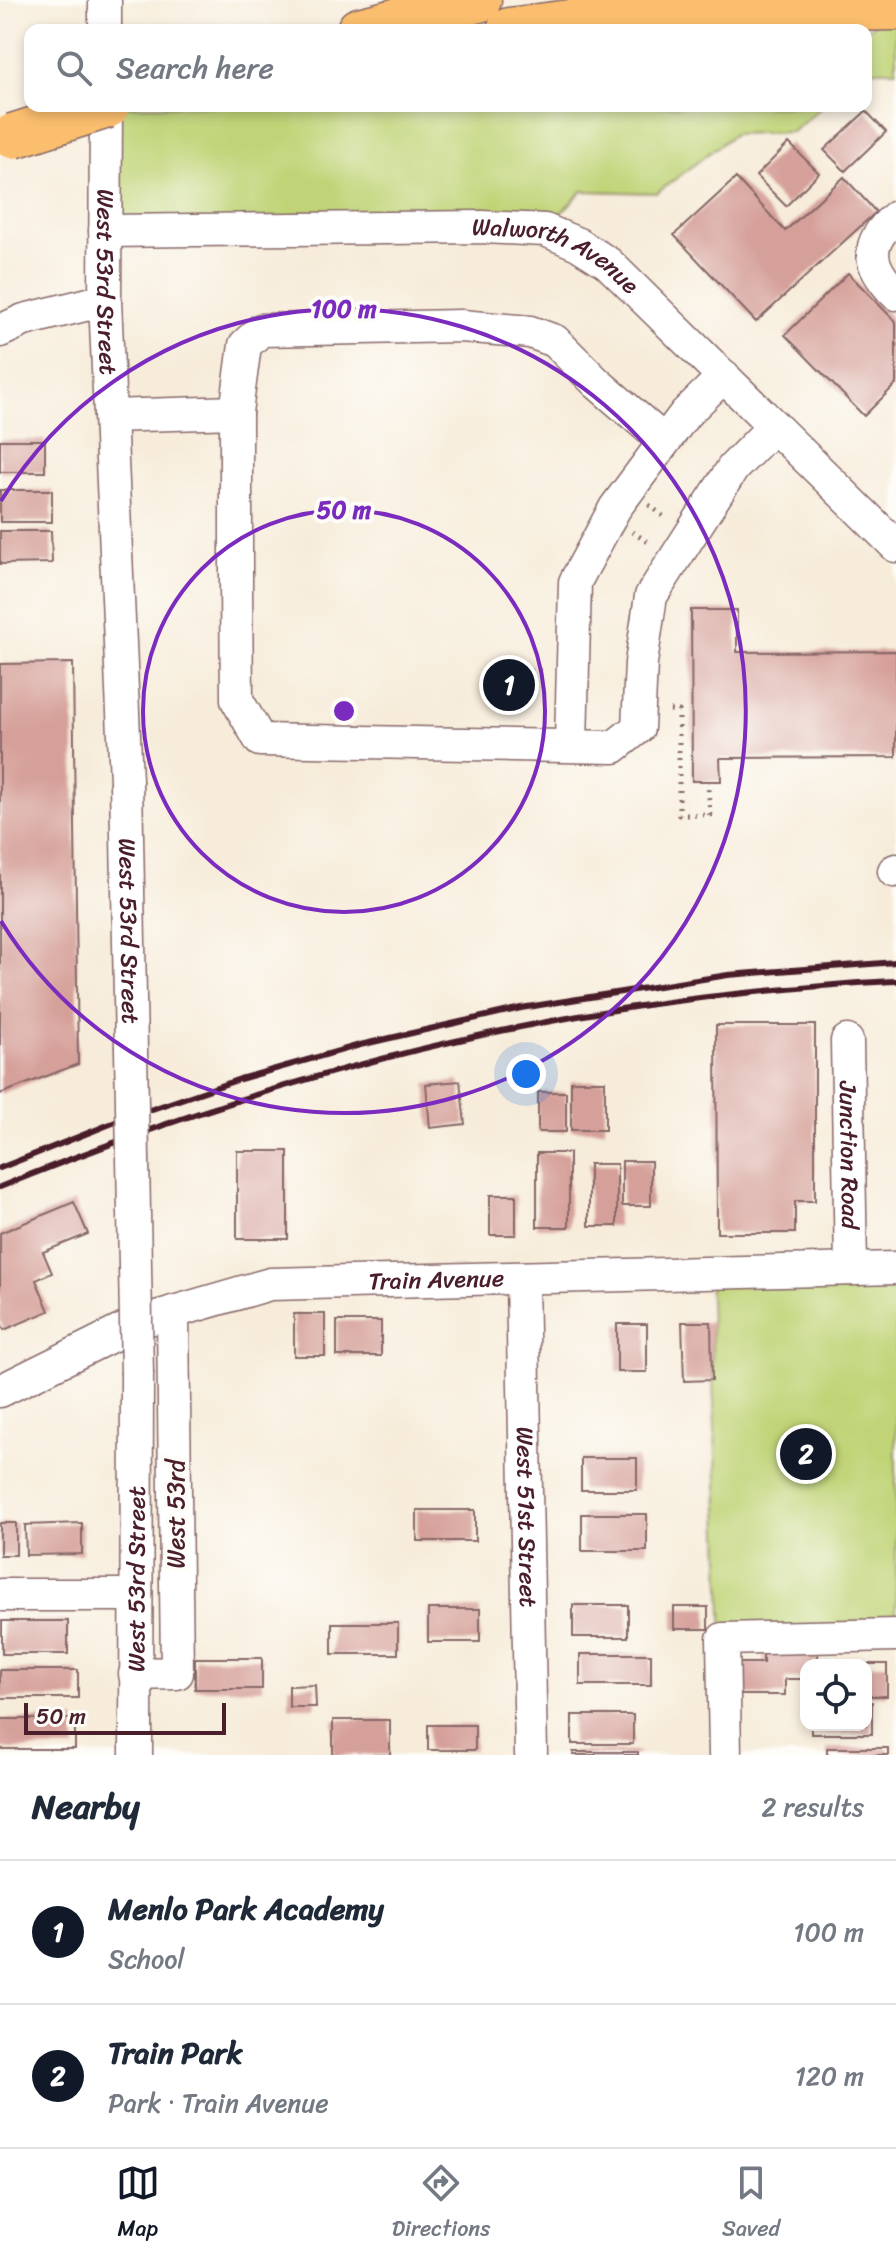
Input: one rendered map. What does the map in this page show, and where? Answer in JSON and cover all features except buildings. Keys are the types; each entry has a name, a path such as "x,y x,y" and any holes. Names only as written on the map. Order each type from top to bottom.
{"highway":[{"path":"383,24 479,0"},
{"path":"555,24 678,12 896,8"},
{"path":"6,138 87,112"}],"street":[{"path":"105,0 105,24"},
{"name":"West 53rd Street","path":"106,112 105,300 126,781 137,1374 136,1755"},
{"path":"896,217 876,237 873,251 874,268 896,294"},
{"name":"Walworth Avenue","path":"105,231 482,227 545,230 578,244 608,263 896,546"},
{"path":"0,331 24,320 105,300"},
{"path":"664,441 596,382 555,341 530,332 461,326 261,330 245,345 236,412 237,700 260,740 614,747 638,728 641,663 651,596 733,468 774,426"},
{"path":"571,744 575,582 615,508 685,414 724,376"},
{"path":"110,416 236,412"},
{"name":"Junction Road","path":"847,1041 851,1268"},
{"name":"Train Avenue","path":"0,1391 139,1322 270,1284 896,1268"},
{"name":"West 51st Street","path":"522,1279 531,1755"},
{"name":"West 53rd","path":"135,1674 177,1673 173,1312"},
{"path":"0,1595 135,1595"},
{"path":"725,1755 723,1639 896,1635"}],"path":[{"path":"670,710 679,711 679,815 710,815 708,783"}],"green space":[{"path":"896,8 896,70 872,70 872,26"},
{"path":"107,112 816,112 792,132 734,134 657,193 582,191 545,230 105,231"},
{"path":"896,1268 896,1635 723,1639 709,1272"}],"railway":[{"path":"0,1168 123,1119 240,1079 360,1045 521,1008 728,975 896,962"},
{"path":"0,1187 95,1150 288,1085 486,1034 686,1000 896,981"}],"place":[{"name":"Menlo Park Academy","path":"509,685"},
{"name":"Train Park","path":"806,1454"}]}
